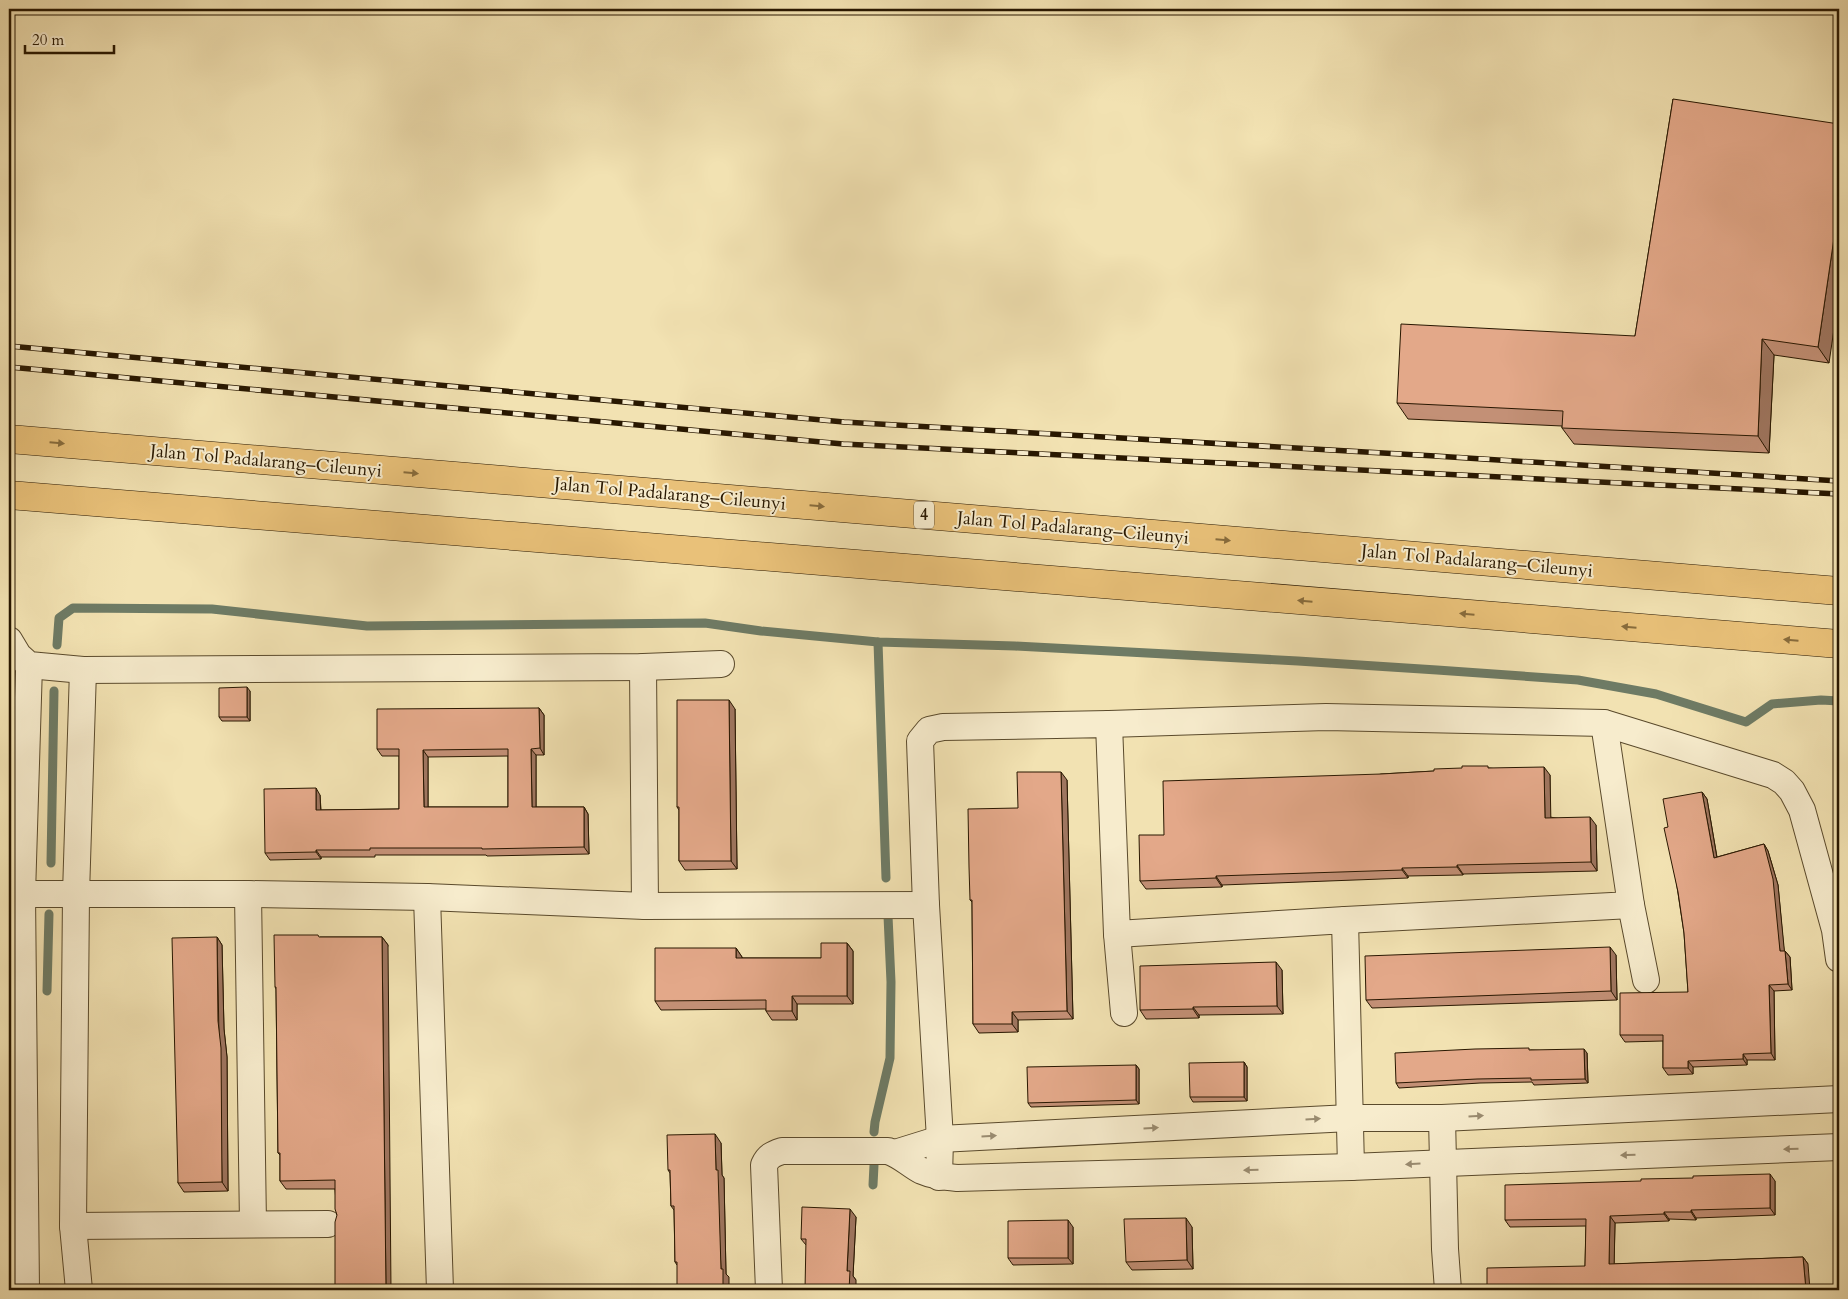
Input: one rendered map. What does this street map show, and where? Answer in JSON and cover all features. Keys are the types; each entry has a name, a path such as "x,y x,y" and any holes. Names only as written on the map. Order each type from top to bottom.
{"highway":[{"name":"Jalan Tol Padalarang–Cileunyi","path":"9,439 1839,591"},
{"path":"9,495 1839,644"}],"street":[{"path":"9,640 18,655 29,665 83,670 643,667 721,664"},
{"path":"26,1290 17,1200 22,894 29,665"},
{"path":"643,667 645,906"},
{"path":"79,1290 73,1226 76,894 83,670"},
{"path":"939,1176 940,1139 926,905 920,741 929,730 943,727 1326,717 1604,724 1774,775 1784,782 1792,791 1802,810 1835,930 1839,959"},
{"path":"1109,724 1117,934 1124,1014"},
{"path":"1604,724 1631,906 1646,980"},
{"path":"22,894 248,894 427,897 645,906 926,905"},
{"path":"248,894 254,1224"},
{"path":"427,897 440,1290"},
{"path":"1117,934 1345,920 1631,906"},
{"path":"1345,920 1351,1167"},
{"path":"768,1290 764,1165 767,1158 782,1151 872,1151 895,1153 940,1139 1350,1118 1442,1118 1839,1099"},
{"path":"1442,1118 1445,1249 1448,1290"},
{"path":"895,1153 921,1170 939,1176 957,1178 1351,1167 1839,1147"},
{"path":"73,1226 328,1224"}],"building":[{"path":"1673,99 1839,124 1839,204 1818,347 1762,339 1758,436 1562,428 1563,411 1397,403 1401,324 1635,336"},
{"path":"247,687 247,717 219,717 219,688"},
{"path":"677,700 729,700 731,861 679,861"},
{"path":"539,708 540,748 531,749 532,807 584,807 584,847 482,849 370,848 370,850 316,850 316,852 265,853 264,789 316,788 316,810 399,809 399,749 377,749 377,709","holes":["508,749 508,807 424,807 423,750"]},
{"path":"1462,766 1488,766 1488,768 1544,767 1545,818 1590,817 1591,862 1457,865 1457,867 1402,868 1402,870 1216,876 1216,878 1140,881 1139,835 1164,835 1163,781 1381,774 1434,771 1434,769 1462,768"},
{"path":"1017,772 1061,772 1067,1011 1012,1012 1012,1024 973,1024 972,900 970,900 968,809 1018,808"},
{"path":"1702,792 1714,858 1764,844 1773,879 1780,951 1785,951 1788,984 1769,985 1771,1053 1743,1054 1743,1059 1688,1061 1688,1068 1663,1068 1663,1035 1620,1035 1620,993 1688,992 1684,933 1678,892 1664,828 1668,827 1663,799"},
{"path":"274,935 382,937 386,1290 335,1290 335,1222 337,1215 335,1209 335,1180 280,1181"},
{"path":"217,937 218,1021 221,1048 222,1182 178,1183 172,938"},
{"path":"821,943 847,943 847,996 792,996 792,1011 766,1011 766,1000 655,1001 655,948 736,948 736,958 821,958"},
{"path":"1610,947 1611,991 1366,1000 1365,956"},
{"path":"1276,962 1277,1006 1140,1010 1140,966"},
{"path":"1529,1048 1529,1050 1584,1049 1585,1079 1477,1079 1396,1083 1395,1053"},
{"path":"1244,1062 1244,1097 1190,1097 1189,1063"},
{"path":"1136,1065 1136,1100 1028,1103 1027,1067"},
{"path":"715,1134 723,1290 677,1290 674,1206 671,1206 667,1135"},
{"path":"1770,1174 1770,1208 1691,1210 1691,1212 1664,1212 1664,1214 1610,1216 1609,1264 1803,1257 1806,1290 1487,1290 1487,1268 1585,1266 1586,1219 1505,1220 1505,1185 1641,1181 1641,1179 1693,1178 1693,1176"},
{"path":"802,1207 850,1209 847,1271 850,1271 849,1290 805,1290 806,1239 801,1239"},
{"path":"1186,1218 1187,1260 1126,1262 1124,1219"},
{"path":"1068,1220 1068,1258 1008,1258 1008,1221"}],"waterway":[{"path":"57,645 59,618 73,608 212,609 367,626 705,623 761,631 878,642 1015,646 1298,661 1578,680 1656,694 1746,722 1772,704 1821,700 1839,701"},
{"path":"878,642 886,878"},
{"path":"51,863 54,691"},
{"path":"47,991 49,914"},
{"path":"874,1132 890,1058 891,982 888,916"},
{"path":"873,1185 874,1165"}],"railway":[{"path":"9,346 844,422 1839,481"},
{"path":"9,367 843,444 1839,494"}]}
